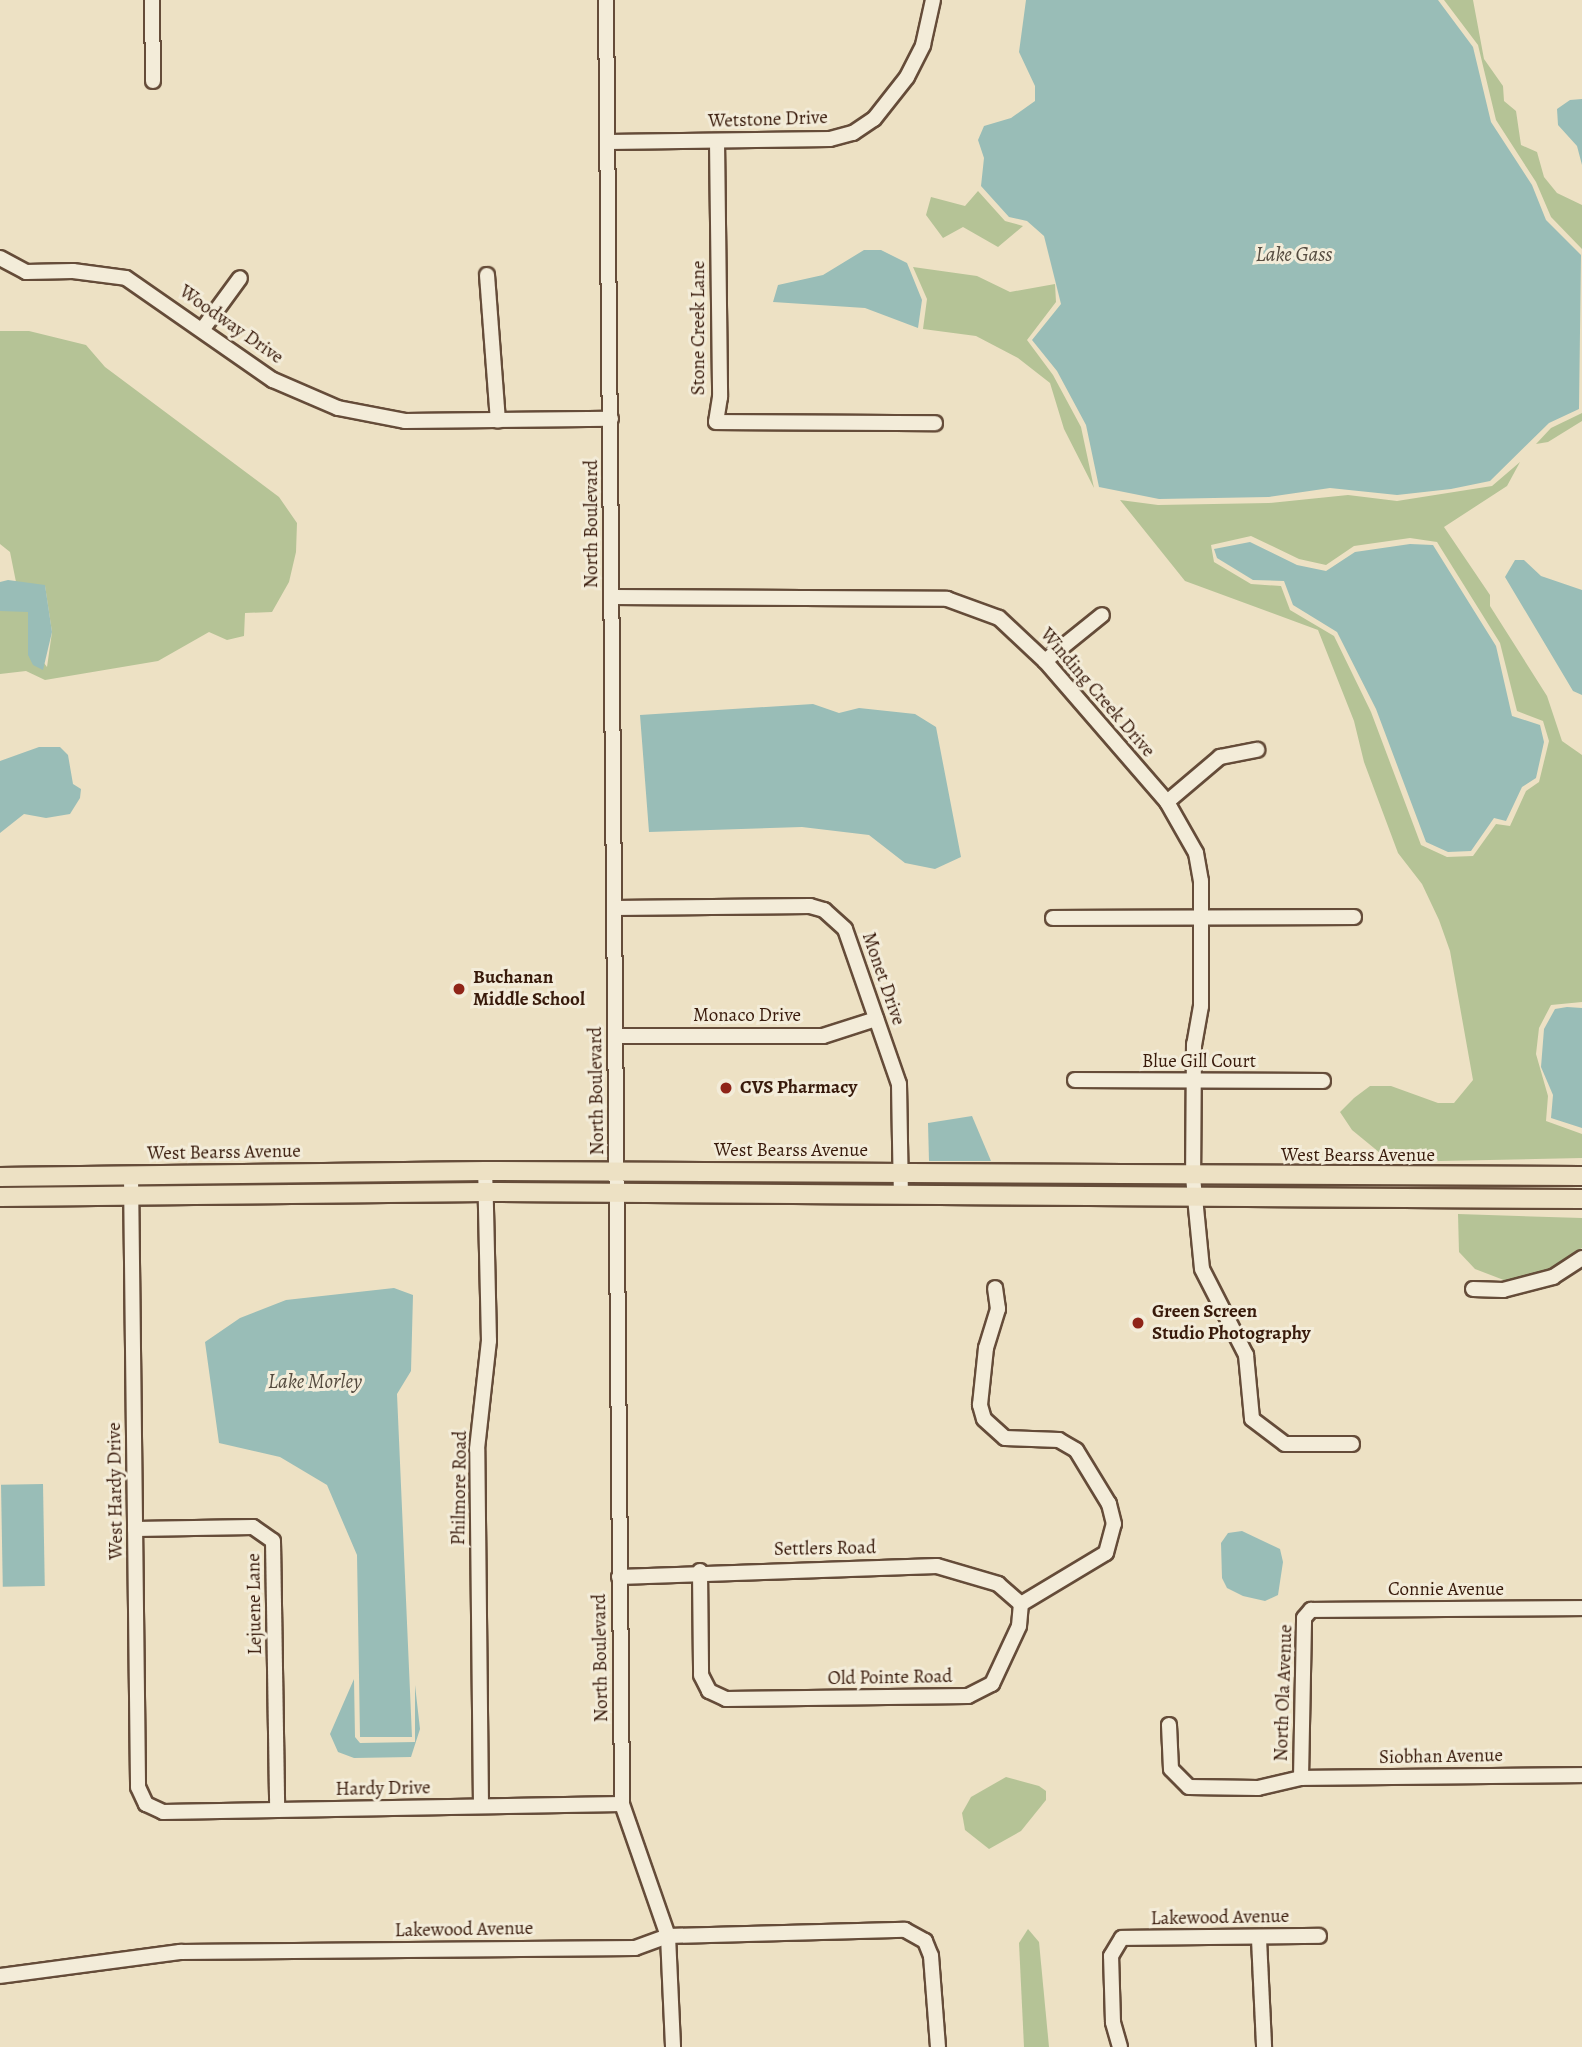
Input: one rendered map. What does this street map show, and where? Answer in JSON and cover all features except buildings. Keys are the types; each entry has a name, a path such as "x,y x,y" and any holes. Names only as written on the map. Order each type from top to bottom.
{"main road":[{"name":"West Bearss Avenue","path":"0,1177 485,1171 899,1172 1193,1177 1582,1177"},
{"path":"0,1197 485,1192 1582,1199"}],"street":[{"path":"152,0 153,81"},
{"name":"North Boulevard","path":"606,0 622,1804 668,1936 673,2047"},
{"name":"Wetstone Drive","path":"608,142 830,139 863,126 907,77 923,45 933,0"},
{"name":"Stone Creek Lane","path":"717,141 720,397 716,422 935,423"},
{"name":"Woodway Drive","path":"0,258 26,272 74,271 126,278 273,380 338,408 405,421 611,419"},
{"path":"487,275 498,421"},
{"path":"202,330 240,278"},
{"name":"Winding Creek Drive","path":"612,597 947,599 999,618 1045,661 1167,802 1196,853 1201,918 1201,1006 1194,1082 1193,1177 1202,1269 1246,1355 1252,1419 1285,1444 1352,1444"},
{"path":"1045,661 1102,615"},
{"path":"1167,802 1220,757 1257,750"},
{"name":"Monet Drive","path":"614,908 824,910 845,929 899,1084 901,1194"},
{"path":"1053,918 1354,917"},
{"name":"Monaco Drive","path":"615,1036 823,1036 876,1019"},
{"name":"Blue Gill Court","path":"1074,1080 1324,1082"},
{"name":"Philmore Road","path":"481,1806 477,1449 489,1341 485,1171"},
{"path":"289,1173 289,1194"},
{"name":"West Hardy Drive","path":"131,1175 138,1787 146,1804"},
{"path":"1473,1289 1503,1290 1552,1277 1582,1258"},
{"path":"995,1288 998,1309 986,1348 981,1405 984,1419 1005,1438 1059,1440 1076,1450 1109,1504 1114,1524 1106,1553 1021,1604"},
{"name":"Lejuene Lane","path":"135,1529 253,1527 273,1541 278,1810"},
{"name":"Settlers Road","path":"619,1577 700,1571 937,1566 998,1584 1021,1604"},
{"name":"Old Pointe Road","path":"700,1571 701,1675 709,1690 726,1699 968,1696 992,1684 1019,1626 1021,1604"},
{"name":"Connie Avenue","path":"1311,1610 1582,1608"},
{"name":"North Ola Avenue","path":"1301,1778 1304,1618 1311,1610"},
{"name":"Siobhan Avenue","path":"1169,1725 1171,1769 1189,1787 1258,1788 1301,1778 1582,1775"},
{"name":"Hardy Drive","path":"146,1804 163,1812 622,1804"},
{"name":"Lakewood Avenue","path":"0,1976 180,1952 635,1948 668,1936 905,1930 925,1941 931,1956 939,2047"},
{"name":"Lakewood Avenue","path":"1120,2047 1113,2022 1111,1956 1122,1938 1259,1939 1319,1936"},
{"path":"1259,1939 1265,2047"}],"green space":[{"path":"1444,0 1473,0 1484,59 1503,86 1504,101 1516,111 1521,145 1537,152 1544,177 1557,193 1582,205 1582,249 1551,217 1536,182 1496,120 1478,45"},
{"path":"978,191 1005,221 1023,226 998,247 963,227 943,238 926,215 931,197 965,206"},
{"path":"913,267 977,276 1010,292 1055,284 1056,302 1027,340 1053,375 1081,427 1094,488 1064,429 1050,383 1018,358 976,336 923,329 927,299"},
{"path":"0,331 29,331 86,345 105,367 279,497 297,523 296,552 289,582 272,612 245,613 244,636 227,640 209,632 158,661 45,680 26,671 0,674 0,611 28,611 28,642 47,667 52,632 45,586 16,582 10,552 0,544"},
{"path":"1582,413 1582,421 1548,442 1536,444 1551,428"},
{"path":"1520,462 1507,486 1444,527 1490,595 1490,606 1547,696 1562,741 1582,755 1582,1002 1551,1005 1539,1028 1536,1054 1548,1096 1546,1121 1582,1134 1582,1158 1391,1162 1352,1130 1340,1112 1370,1086 1391,1086 1438,1103 1454,1103 1473,1080 1450,951 1439,920 1422,884 1398,853 1364,762 1354,721 1318,630 1185,581 1120,500 1158,505 1269,503 1348,495 1397,501 1492,486","holes":["1251,536 1299,559 1326,565 1354,546 1410,538 1437,542 1500,643 1517,711 1543,721 1549,741 1539,782 1526,791 1510,826 1496,824 1473,856 1447,857 1421,845 1371,712 1334,636 1290,610 1281,586 1251,584 1214,562 1211,545"]},
{"path":"1458,1214 1582,1218 1582,1248 1554,1269 1509,1282 1475,1269 1459,1252"},
{"path":"1006,1777 1039,1786 1046,1791 1046,1800 1021,1831 989,1849 965,1830 962,1813 971,1797"},
{"path":"1028,1929 1039,1942 1049,2047 1024,2047 1019,1943"}],"water":[{"name":"Lake Gass","path":"1026,0 1438,0 1473,47 1491,122 1532,185 1546,220 1581,255 1579,409 1549,423 1490,481 1451,489 1397,495 1330,488 1269,497 1159,499 1099,487 1086,425 1057,371 1032,340 1061,304 1044,236 1027,221 1009,217 981,186 984,158 978,140 984,126 1011,118 1035,101 1035,86 1019,52"},
{"path":"1582,99 1582,165 1577,146 1558,125 1557,109 1570,100"},
{"path":"864,250 881,250 907,263 922,300 918,328 865,308 773,302 778,285 823,275"},
{"path":"1250,542 1297,565 1326,571 1355,552 1410,544 1433,545 1496,646 1512,716 1540,725 1544,742 1536,778 1522,787 1506,821 1494,818 1471,851 1448,852 1426,842 1376,709 1337,632 1293,605 1284,581 1253,580 1217,558 1214,549"},
{"path":"1515,560 1524,560 1541,576 1582,590 1582,695 1573,691 1505,577"},
{"path":"8,580 45,585 52,632 43,670 33,665 28,655 28,612 0,611 0,582"},
{"path":"813,704 839,713 859,708 915,714 936,727 961,857 935,869 905,863 869,835 802,827 649,832 640,715"},
{"path":"39,747 60,747 68,755 73,784 81,789 80,798 70,814 46,818 24,814 0,833 0,761"},
{"path":"1582,1008 1582,1128 1551,1118 1553,1095 1541,1067 1544,1029 1555,1009"},
{"path":"972,1116 991,1161 929,1161 928,1123"},
{"name":"Lake Morley","path":"394,1288 413,1295 411,1371 397,1394 412,1737 360,1737 357,1555 327,1485 280,1457 219,1443 205,1342 240,1318 286,1300"},
{"path":"43,1484 45,1586 3,1587 1,1485"},
{"path":"1242,1531 1280,1549 1283,1562 1278,1595 1265,1601 1243,1596 1227,1588 1222,1578 1221,1543 1228,1533"},
{"path":"354,1679 355,1737 360,1743 415,1742 415,1685 420,1729 411,1757 354,1758 338,1752 330,1734"}],"place":[{"name":"Buchanan Middle School","path":"459,989"},
{"name":"CVS Pharmacy","path":"726,1088"},
{"name":"Green Screen Studio Photography","path":"1138,1323"}]}
